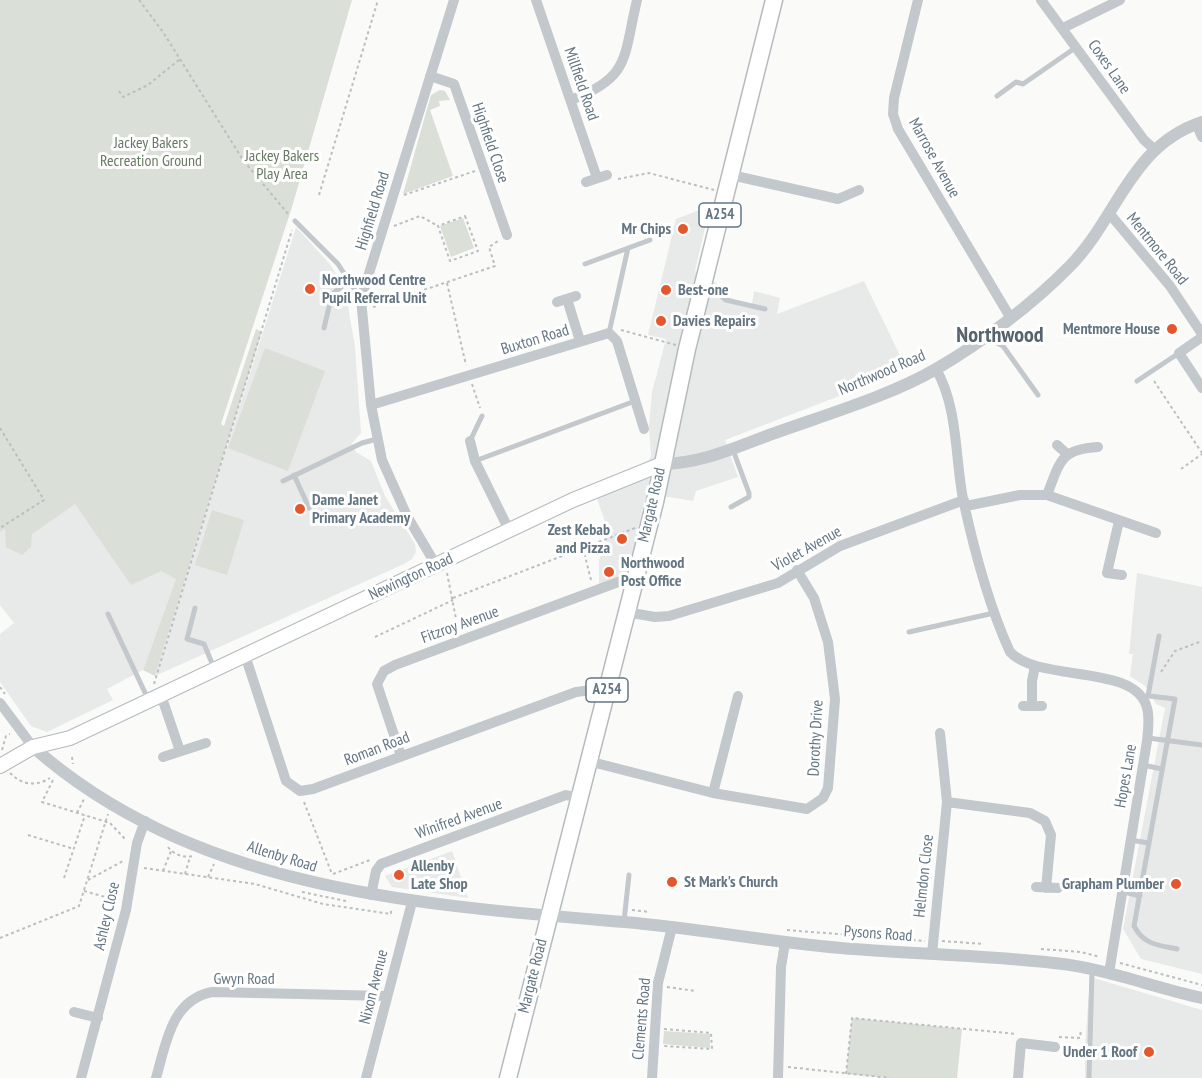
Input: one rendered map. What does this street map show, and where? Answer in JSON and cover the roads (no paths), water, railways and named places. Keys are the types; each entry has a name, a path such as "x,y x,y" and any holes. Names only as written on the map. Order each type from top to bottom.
{"main road":[{"name":"Margate Road","path":"508,1078 649,522 687,349 774,0"},
{"name":"Newington Road","path":"3,765 33,747 70,738 509,530 662,464"}],"street":[{"name":"Highfield Road","path":"440,563 407,516 382,460 371,405 361,305 392,197 454,0"},
{"name":"Millfield Road","path":"536,0 597,178"},
{"path":"571,100 598,90 611,80 622,66 637,0"},
{"name":"Marrose Avenue","path":"918,0 894,98 893,114 898,129 1010,317"},
{"name":"Coxes Lane","path":"1041,0 1144,140 1154,149"},
{"path":"1063,28 1120,0"},
{"name":"Highfield Close","path":"430,76 454,84 507,235"},
{"path":"1199,123 1202,137"},
{"name":"Northwood Road","path":"662,464 699,460 936,369 1010,317 1069,267 1109,213 1138,166 1154,149 1199,123"},
{"path":"730,176 838,199 859,190"},
{"name":"Mentmore Road","path":"1109,213 1170,286 1202,336 1179,352"},
{"path":"567,299 580,341"},
{"path":"610,330 617,341 644,429"},
{"name":"Buxton Road","path":"371,405 610,330"},
{"path":"1179,352 1202,388"},
{"path":"936,369 943,381 977,557 1010,652 1016,658 1035,666 1125,684 1146,698"},
{"path":"470,441 475,461 509,530"},
{"path":"1057,445 1067,454"},
{"path":"1098,447 1075,448 1067,454 1047,495 1156,532"},
{"name":"Violet Avenue","path":"626,612 655,617 669,616 778,583 840,546 965,503 1020,495 1047,495"},
{"path":"1119,521 1107,573 1122,575"},
{"name":"Dorothy Drive","path":"588,761 713,793 807,808 823,798 828,788 835,699 828,642 814,598 798,570"},
{"name":"Fitzroy Avenue","path":"401,756 377,684 378,678 395,664 621,581 634,582"},
{"name":"Roman Road","path":"245,655 286,781 300,791 313,789 576,692 607,688"},
{"path":"1032,706 1032,681 1035,666"},
{"path":"713,793 738,696"},
{"path":"155,698 180,751"},
{"name":"Hopes Lane","path":"1108,973 1124,892 1129,840 1148,738 1146,698"},
{"path":"3,699 33,747"},
{"name":"Helmdon Close","path":"932,954 947,802 940,733"},
{"path":"163,757 206,743"},
{"name":"Allenby Road","path":"33,747 73,780 145,821 219,855 370,900 412,902 516,915 549,915"},
{"name":"Winifred Avenue","path":"370,900 376,871 381,864 567,795 579,798"},
{"path":"947,802 1040,816 1049,827 1051,835 1041,888 1058,888"},
{"name":"Ashley Close","path":"81,1078 128,903 135,854 145,821"},
{"name":"Nixon Avenue","path":"366,1078 412,902"},
{"name":"Pysons Road","path":"549,915 672,927 785,943 1055,963 1092,969 1202,998"},
{"name":"Clements Road","path":"652,1078 658,986 672,927"},
{"path":"778,1078 781,967 785,943"},
{"name":"Gwyn Road","path":"156,1078 174,1020 192,998 201,994 212,992 386,996"},
{"path":"74,1012 98,1018"},
{"path":"1018,1078 1021,1043 1053,1041"}],"lane":[{"path":"997,96 1016,82 1023,84 1077,47"},
{"path":"295,221 320,244 349,281 361,305"},
{"path":"585,264 650,240"},
{"path":"610,330 628,248"},
{"path":"324,328 332,294 349,281"},
{"path":"704,281 726,300 765,309"},
{"path":"985,336 990,341 1003,346 1038,394"},
{"path":"1137,381 1179,352"},
{"path":"475,461 635,401"},
{"path":"470,441 482,416"},
{"path":"283,480 362,443 378,439"},
{"path":"731,507 749,496 732,448"},
{"path":"294,475 309,507"},
{"path":"195,608 187,639 204,644 215,670"},
{"path":"909,633 995,613"},
{"path":"108,614 155,698"},
{"path":"1159,636 1146,698 1175,699 1134,926 1140,938 1149,944 1177,949"},
{"path":"1148,738 1202,745"},
{"path":"1143,765 1162,769"},
{"path":"1129,840 1149,843"},
{"path":"624,922 629,875"},
{"path":"1124,892 1140,896"},
{"path":"1089,1078 1092,969"}],"place":[{"name":"Mr Chips","path":"683,229"},
{"name":"Northwood Centre Pupil Referral Unit","path":"310,289"},
{"name":"Best-one","path":"666,290"},
{"name":"Davies Repairs","path":"661,321"},
{"name":"Mentmore House","path":"1172,329"},
{"name":"Dame Janet Primary Academy","path":"300,509"},
{"name":"Zest Kebab and Pizza","path":"622,539"},
{"name":"Northwood Post Office","path":"609,572"},
{"name":"Allenby Late Shop","path":"399,875"},
{"name":"St Mark's Church","path":"672,882"},
{"name":"Grapham Plumber","path":"1176,884"},
{"name":"Under 1 Roof","path":"1149,1052"}],"district":[{"name":"Northwood","path":"1000,336"}],"park label":[{"name":"Jackey Bakers Recreation Ground","path":"151,152"},
{"name":"Jackey Bakers Play Area","path":"282,165"}]}
